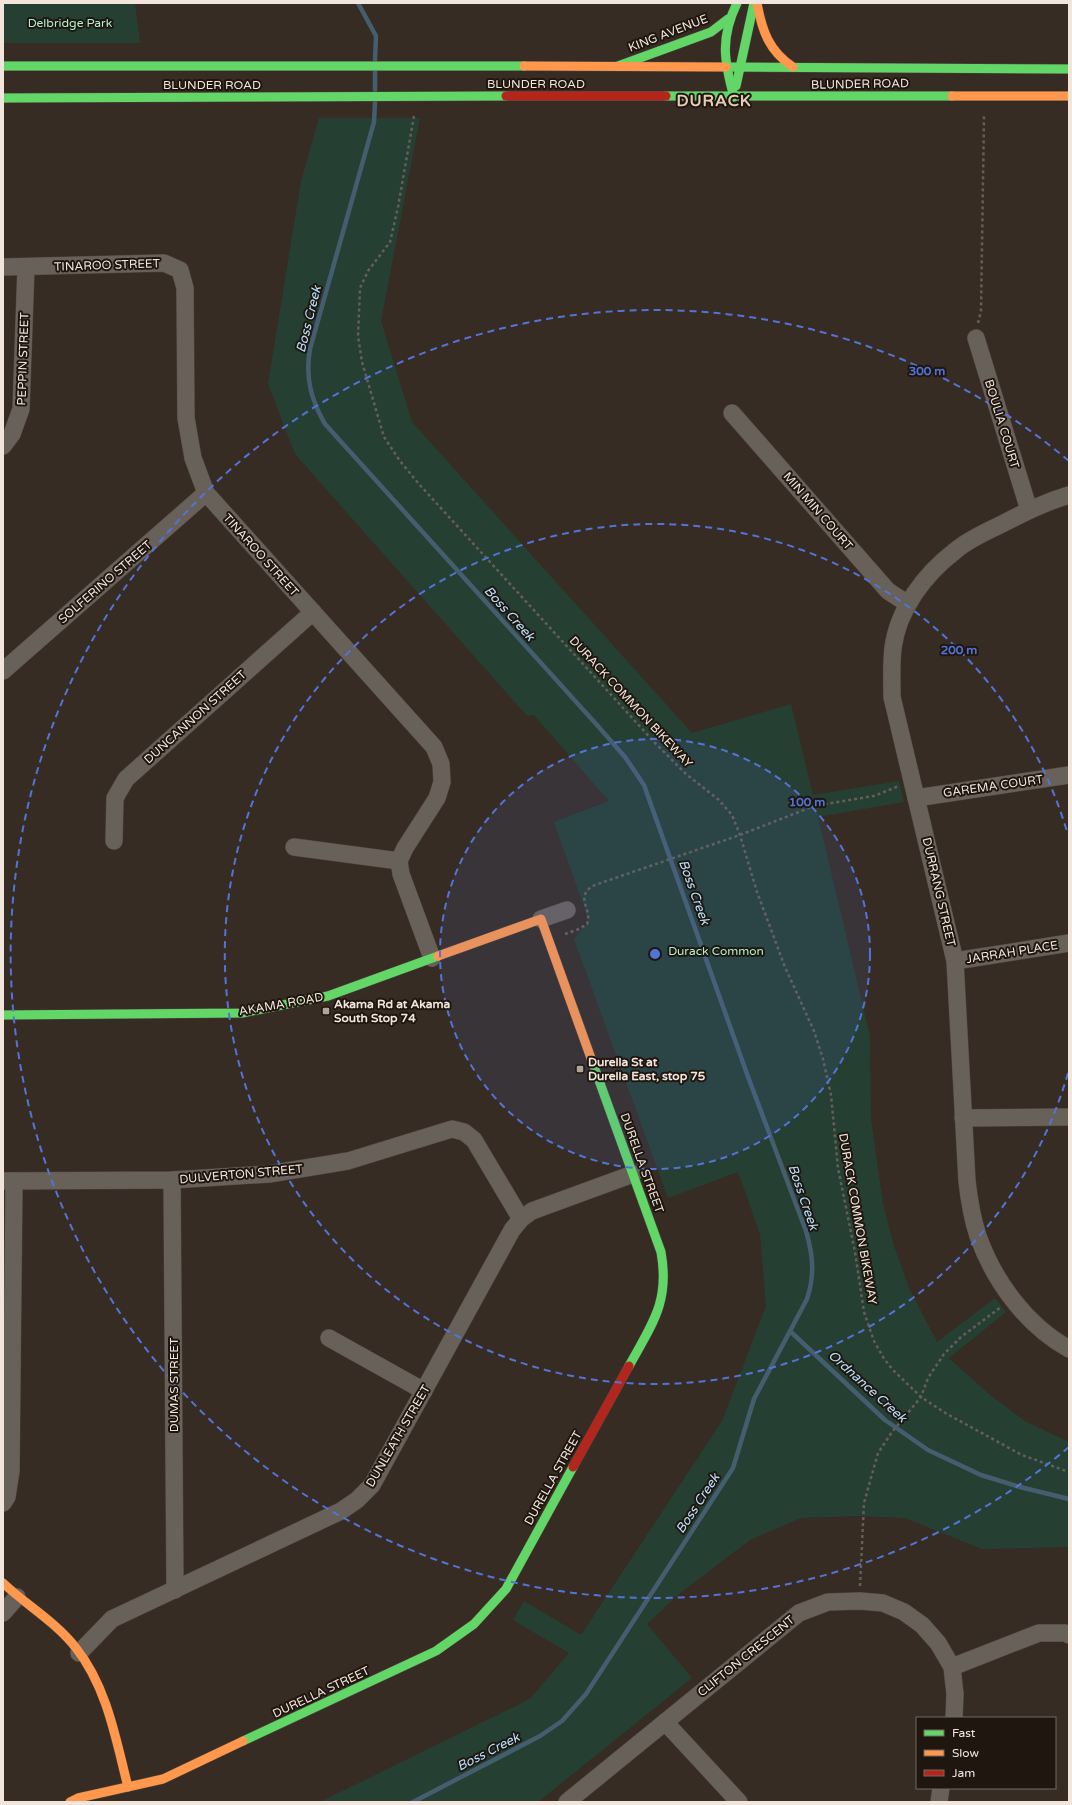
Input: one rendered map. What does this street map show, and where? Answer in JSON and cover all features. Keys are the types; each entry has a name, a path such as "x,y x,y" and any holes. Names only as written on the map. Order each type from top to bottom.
{"street":[{"name":"KING AVENUE","path":"734,97 726,67 724,45 728,19 737,3"},
{"path":"734,97 756,3"},
{"path":"756,3 758,15 765,33 780,58 794,67"},
{"name":"KING AVENUE","path":"614,67 712,32 728,19"},
{"name":"BLUNDER ROAD","path":"3,66 396,65 1069,69"},
{"name":"BLUNDER ROAD","path":"3,98 395,95 734,97 1069,96"},
{"name":"TINAROO STREET","path":"3,267 164,263 180,270 185,288 186,418 193,458 206,493 434,747 441,764 442,782 437,798 405,848 399,861"},
{"name":"PEPPIN STREET","path":"3,446 12,434 21,409 26,267"},
{"name":"BOULIA COURT","path":"976,338 1029,510"},
{"name":"MIN MIN COURT","path":"732,413 888,591 908,604"},
{"name":"SOLFERINO STREET","path":"3,671 206,493"},
{"name":"DURRANG STREET","path":"1069,495 1046,502 974,538 955,550 935,568 919,586 908,604 900,623 895,641 891,670 892,697 955,961 966,1181 971,1210 978,1235 987,1257 1012,1299 1044,1331 1069,1349"},
{"name":"DUNCANNON STREET","path":"114,841 115,798 126,779 313,612"},
{"name":"GAREMA COURT","path":"916,798 1069,775"},
{"path":"294,847 399,861 401,874 432,958"},
{"name":"AKAMA ROAD","path":"3,1015 242,1013 297,1004 328,996 567,910"},
{"name":"DURELLA STREET","path":"70,1802 78,1798 163,1779 436,1650 463,1634 493,1606 506,1589 649,1329 663,1296 666,1275 661,1252 540,919"},
{"name":"JARRAH PLACE","path":"955,961 1069,943"},
{"path":"963,1118 1069,1117"},
{"name":"DULVERTON STREET","path":"9,1181 172,1180 269,1174 348,1161 440,1131 452,1129 464,1132 474,1140 521,1219"},
{"name":"DUNLEATH STREET","path":"79,1653 112,1619 341,1511 357,1500 372,1485 512,1230 521,1219 532,1211 633,1174"},
{"name":"DUMAS STREET","path":"172,1180 175,1590"},
{"path":"3,1504 7,1497 11,1471 9,1181"},
{"path":"329,1338 424,1391"},
{"path":"3,1583 17,1597 62,1633 79,1653 94,1678 105,1704 128,1787"},
{"path":"3,1613 17,1597"},
{"name":"CLIFTON CRESCENT","path":"567,1802 799,1613 828,1602 860,1601 883,1603 904,1612 922,1626 938,1643 952,1667 955,1694 954,1717"},
{"path":"952,1667 1039,1633 1069,1635"},
{"path":"665,1722 739,1802"},
{"path":"939,1802 941,1789"}],"path":[{"name":"DURACK COMMON BIKEWAY","path":"414,116 390,242 368,271 360,288 358,336 362,362 384,437 400,461 418,483 602,686 673,762 727,808 732,815 785,967 814,1031 825,1066 831,1095 838,1168 869,1329 874,1342 892,1369 921,1396 947,1414 990,1439 1022,1454 1069,1472"},
{"path":"976,338 981,311 984,116"},
{"path":"564,934 579,929 587,924 588,915 584,898 588,889 595,885 740,835 814,806 874,796 912,781"},
{"path":"860,1601 864,1503 878,1453 892,1432 921,1396 928,1378 944,1354 961,1337 1012,1299"}],"green space":[{"name":"Delbridge Park","path":"3,3 135,3 140,43 3,43"},
{"name":"Durack Common","path":"319,118 420,118 381,321 412,422 692,733 791,704 813,795 899,781 904,802 818,817 870,1036 871,1119 883,1204 894,1246 909,1288 937,1342 995,1298 1006,1312 949,1358 990,1395 1025,1421 1069,1442 1069,1547 982,1549 905,1518 857,1516 801,1518 750,1540 679,1594 647,1624 692,1678 538,1802 320,1802 530,1699 569,1653 513,1620 524,1601 581,1635 722,1421 766,1306 760,1234 738,1172 668,1198 574,939 589,921 554,822 609,801 534,715 527,716 295,454 268,384 301,181"}],"waterway":[{"name":"Boss Creek","path":"358,3 376,36 375,60"},
{"name":"Boss Creek","path":"375,72 375,90"},
{"name":"Boss Creek","path":"375,102 374,122 310,349 308,369 309,379 310,388 316,406 325,424 597,725 625,757 644,785 747,1074 806,1231 812,1257 811,1282 807,1299 754,1399 733,1468 586,1694 562,1721 540,1736 413,1802"},
{"name":"Ordnance Creek","path":"791,1332 885,1420 928,1450 981,1475 1020,1487 1069,1499"}],"traffic: fast":[{"path":"734,97 725,50 728,27 737,3"},
{"path":"736,86 754,3"},
{"path":"618,66 711,32 728,19"},
{"path":"3,66 524,66"},
{"path":"726,67 1069,69"},
{"path":"3,98 506,96"},
{"path":"666,96 952,96"},
{"path":"3,1015 242,1013 328,996 438,956"},
{"path":"592,1061 661,1252 663,1270 661,1299 652,1325 629,1366"},
{"path":"243,1741 436,1651 474,1624 506,1589 573,1467"}],"traffic: slow":[{"path":"757,3 761,23 768,40 778,54 793,67"},
{"path":"524,66 726,67"},
{"path":"952,96 1069,96"},
{"path":"438,956 541,919 592,1061"},
{"path":"3,1583 59,1630 76,1648 87,1663 96,1680 109,1714 128,1787"},
{"path":"70,1802 78,1798 163,1779 243,1741"}],"traffic: jam":[{"path":"506,96 666,96"},
{"path":"573,1467 629,1366"}],"place":[{"name":"Akama Rd at Akama South Stop 74","path":"326,1011"},
{"name":"Durella St at Durella East, stop 75","path":"580,1069"}],"district":[{"name":"DURACK","path":"714,100"}]}
